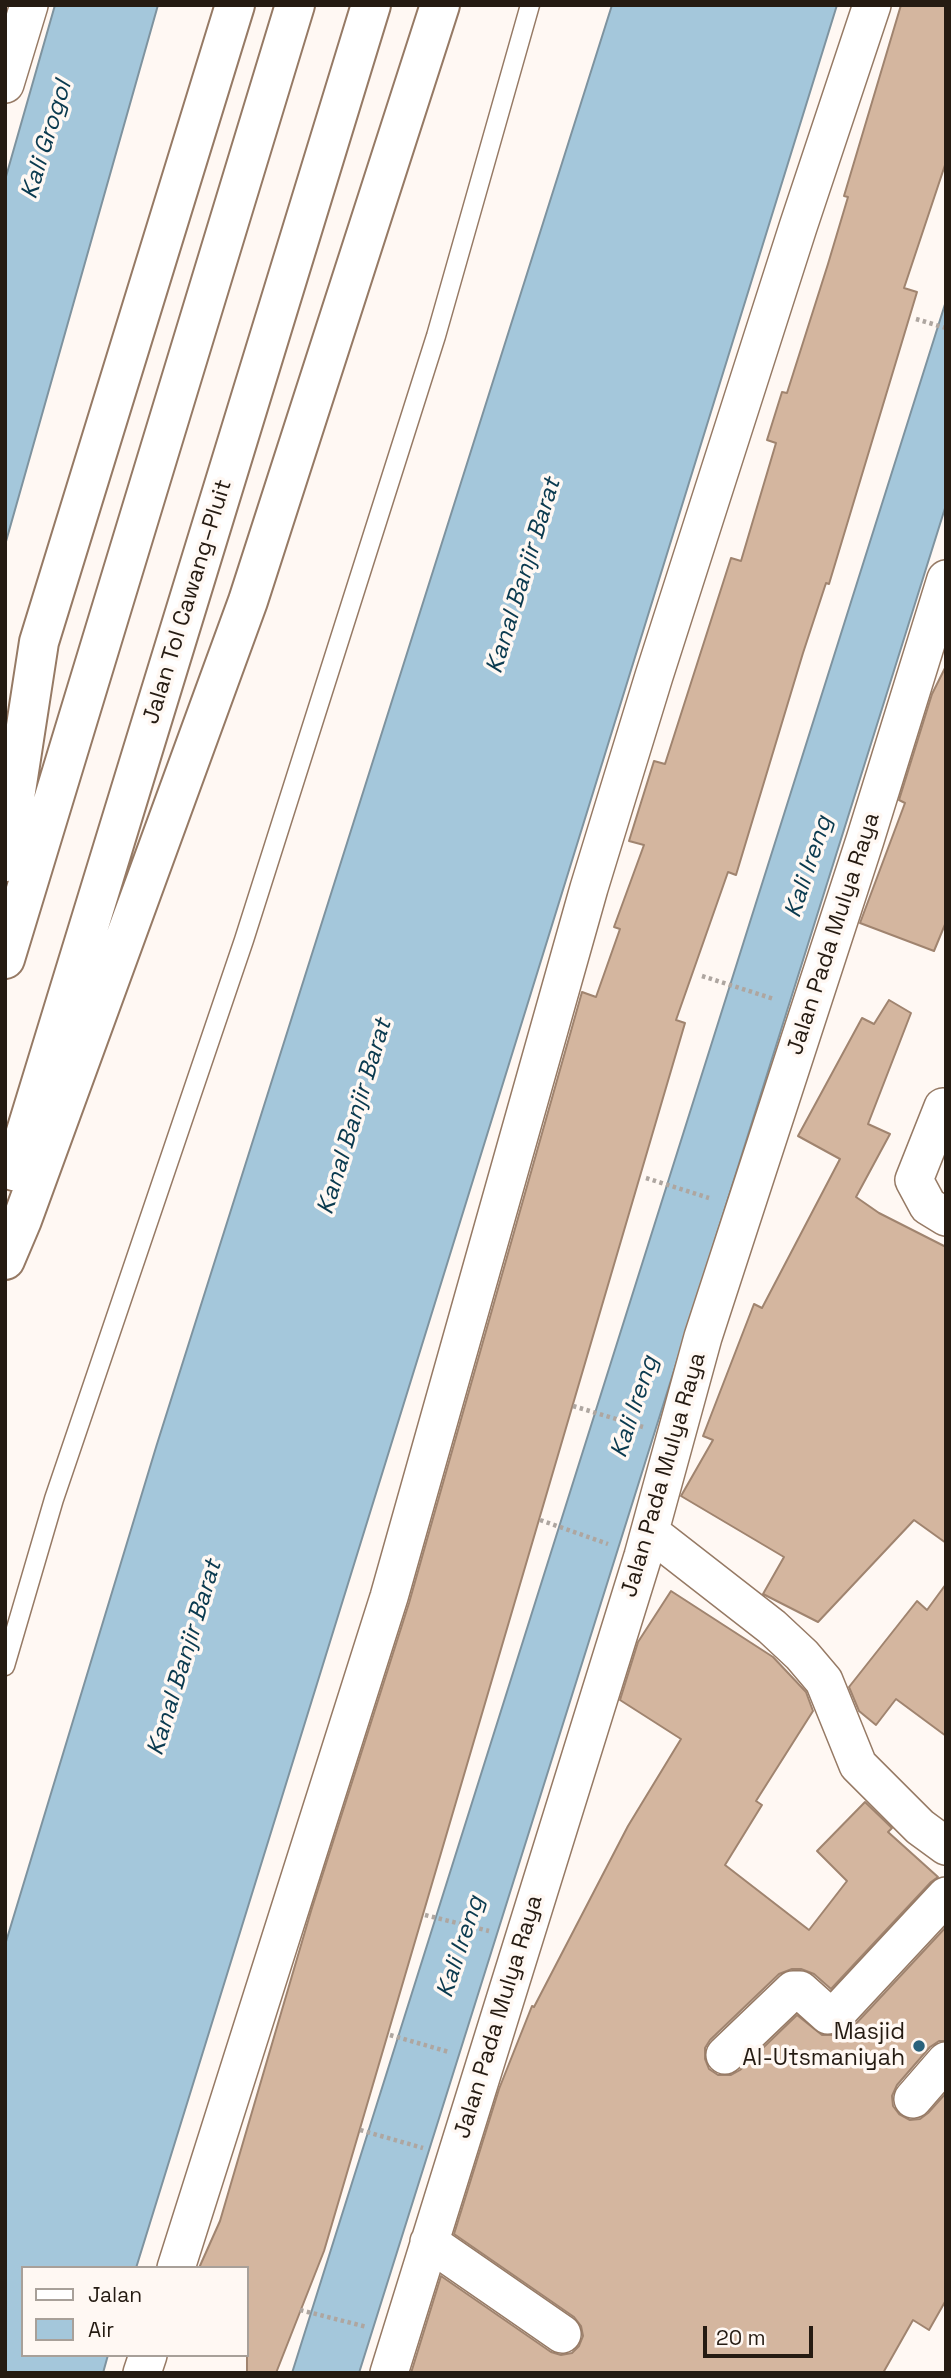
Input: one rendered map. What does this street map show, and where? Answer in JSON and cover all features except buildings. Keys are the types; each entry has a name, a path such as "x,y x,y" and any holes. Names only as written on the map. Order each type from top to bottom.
{"highway":[{"path":"5,862 39,642 234,5"},
{"path":"5,959 295,5"},
{"name":"Jalan Tol Cawang–Pluit","path":"5,1200 371,5"},
{"path":"5,1260 22,1220 248,601 440,5"}],"street":[{"path":"5,84 29,5"},
{"path":"177,2266 389,1597 589,888 650,689 797,227 872,5"},
{"name":"Jalan Pada Mulya Raya","path":"389,2373 650,1532 702,1337 865,841 946,579"},
{"path":"943,1107 914,1181 928,1206 946,1217"},
{"path":"650,1532 772,1627 802,1655 824,1681 858,1765 920,1827 946,1846"},
{"path":"725,2055 793,1990 800,1990 828,2015 836,2014 946,1896"},
{"path":"913,2099 946,2061"},
{"path":"429,2242 562,2334"}],"lane":[{"path":"5,1666 54,1499 244,940 436,336 530,5"}],"path":[{"path":"916,319 946,328"},
{"path":"702,976 786,1002"},
{"path":"646,1178 720,1201"},
{"path":"573,1406 653,1430"},
{"path":"541,1520 616,1547"},
{"path":"428,1915 494,1932"},
{"path":"390,2035 458,2055"},
{"path":"363,2131 425,2148"},
{"path":"304,2311 378,2330"}],"water":[{"name":"Kali Grogol","path":"55,5 158,5 5,545 5,180"},
{"name":"Kanal Banjir Barat","path":"612,5 837,5 137,2266 21,2266 21,2357 107,2357 103,2373 5,2373 5,1945 157,1444"},
{"name":"Kali Ireng","path":"946,301 946,505 359,2373 292,2373"}],"place":[{"name":"Masjid Al-Utsmaniyah","path":"919,2046"}]}
